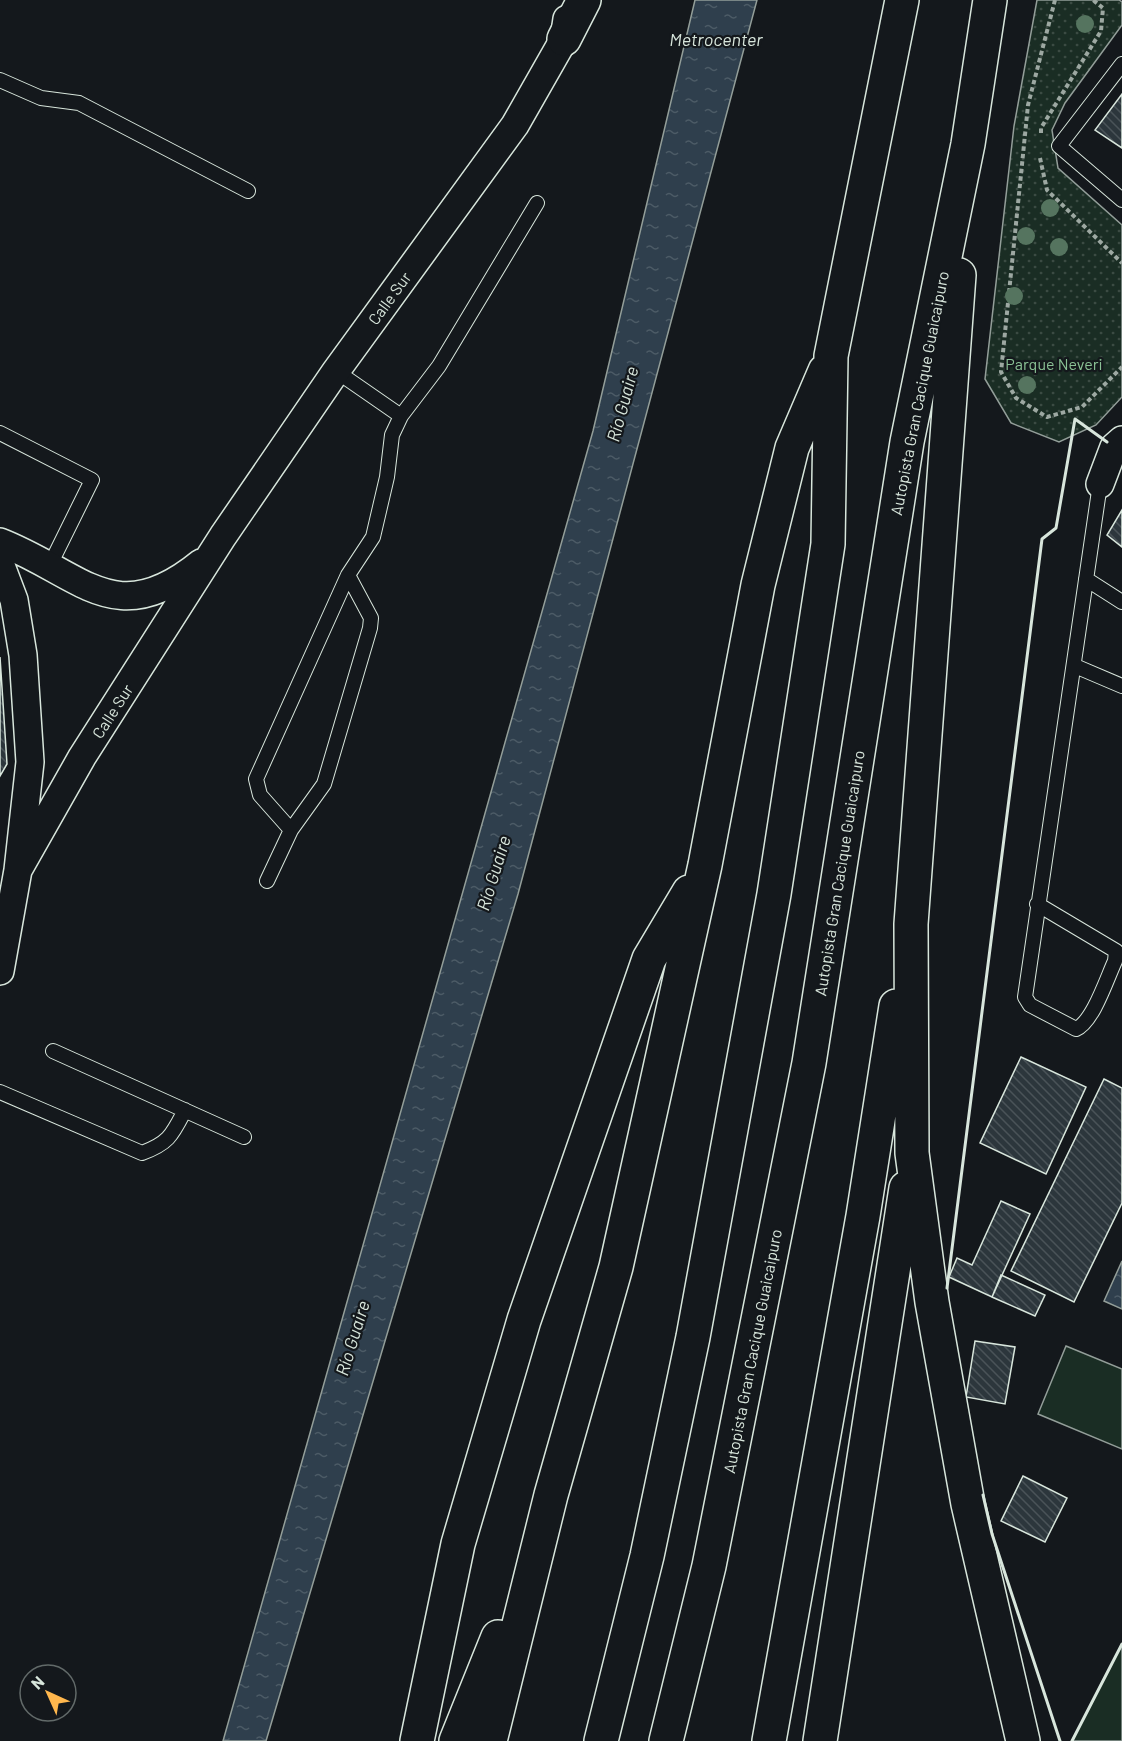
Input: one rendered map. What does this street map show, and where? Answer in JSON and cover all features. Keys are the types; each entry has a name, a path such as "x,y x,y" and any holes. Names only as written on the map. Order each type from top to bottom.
{"highway":[{"path":"564,39 584,0"},
{"path":"601,1741 647,1556 693,1337 774,894 828,544 831,356 902,0"},
{"name":"Autopista Gran Cacique Guaicaipuro","path":"666,1740 709,1566 809,1062 907,442 968,144 990,0"},
{"path":"968,144 911,924 912,1153 932,1302 968,1504 1023,1741"},
{"path":"476,1734 551,1495 616,1267 705,865 758,585 789,459 831,356"},
{"path":"417,1741 458,1544 524,1320 650,959 705,865"},
{"path":"769,1741 863,1216 885,1066 911,924"},
{"path":"820,1741 912,1153"}],"street":[{"path":"564,39 569,0"},
{"name":"Calle Sur","path":"18,870 82,757 212,555 336,371 515,124 564,39"},
{"path":"1100,484 1114,447 1122,440"},
{"name":"Calle Sur","path":"0,543 32,555 90,590 124,596 152,592 182,579 212,555"},
{"name":"Calle Sur","path":"0,563 14,600 23,655 30,762 18,870 0,971"}],"lane":[{"path":"1122,64 1059,146 1122,201"},
{"path":"0,80 41,98 79,103 248,191"},
{"path":"291,830 260,795 256,779 348,575 373,537 387,477 392,435 401,416 440,366 537,203"},
{"path":"336,371 401,416"},
{"path":"0,433 92,480 50,565"},
{"path":"1037,904 1116,951 1115,961 1090,1017 1083,1026 1076,1029 1030,1005 1025,997 1037,904 1075,666 1100,484"},
{"path":"267,881 291,830 324,784 370,627 370,618 348,575"},
{"path":"1086,579 1122,602"},
{"path":"1075,666 1122,686"},
{"path":"53,1051 244,1137"},
{"path":"0,1092 142,1153 161,1146 172,1135 185,1110"}],"path":[{"path":"1055,0 1028,105 1001,372 1016,398 1047,417 1082,408 1122,367"}],"green space":[{"name":"Parque Neveri","path":"1037,0 1119,0 1122,2 1122,25 1065,103 1052,130 1058,168 1122,225 1122,397 1096,425 1059,442 1011,423 985,379 1014,126"},
{"path":"1066,1346 1122,1369 1122,1449 1038,1414"},
{"path":"1122,1644 1122,1741 1072,1741"}],"water":[{"name":"Metrocenter","path":"695,0 757,0 518,894 266,1741 223,1741 593,431"},
{"path":"1122,1261 1122,1309 1104,1301"}],"building":[{"path":"1122,94 1122,148 1095,130"},
{"path":"1122,510 1122,547 1107,535"},
{"path":"0,657 7,764 0,776"},
{"path":"1021,1057 1086,1087 1046,1174 980,1143"},
{"path":"1104,1079 1122,1088 1122,1203 1074,1302 1011,1271"},
{"path":"1001,1201 1030,1214 992,1297 949,1277 957,1258 972,1265"},
{"path":"1001,1275 1045,1295 1035,1316 992,1297"},
{"path":"975,1341 1015,1347 1005,1404 966,1397"},
{"path":"1023,1476 1067,1498 1045,1542 1001,1521"}],"wall":[{"path":"947,1288 1042,539 1056,528 1075,419 1107,442"},
{"path":"983,1495 992,1534 1060,1741"},
{"path":"1072,1741 1122,1644"}],"water label":[{"name":"Río Guaire","path":"622,404"},
{"name":"Río Guaire","path":"493,873"},
{"name":"Río Guaire","path":"352,1338"}]}
